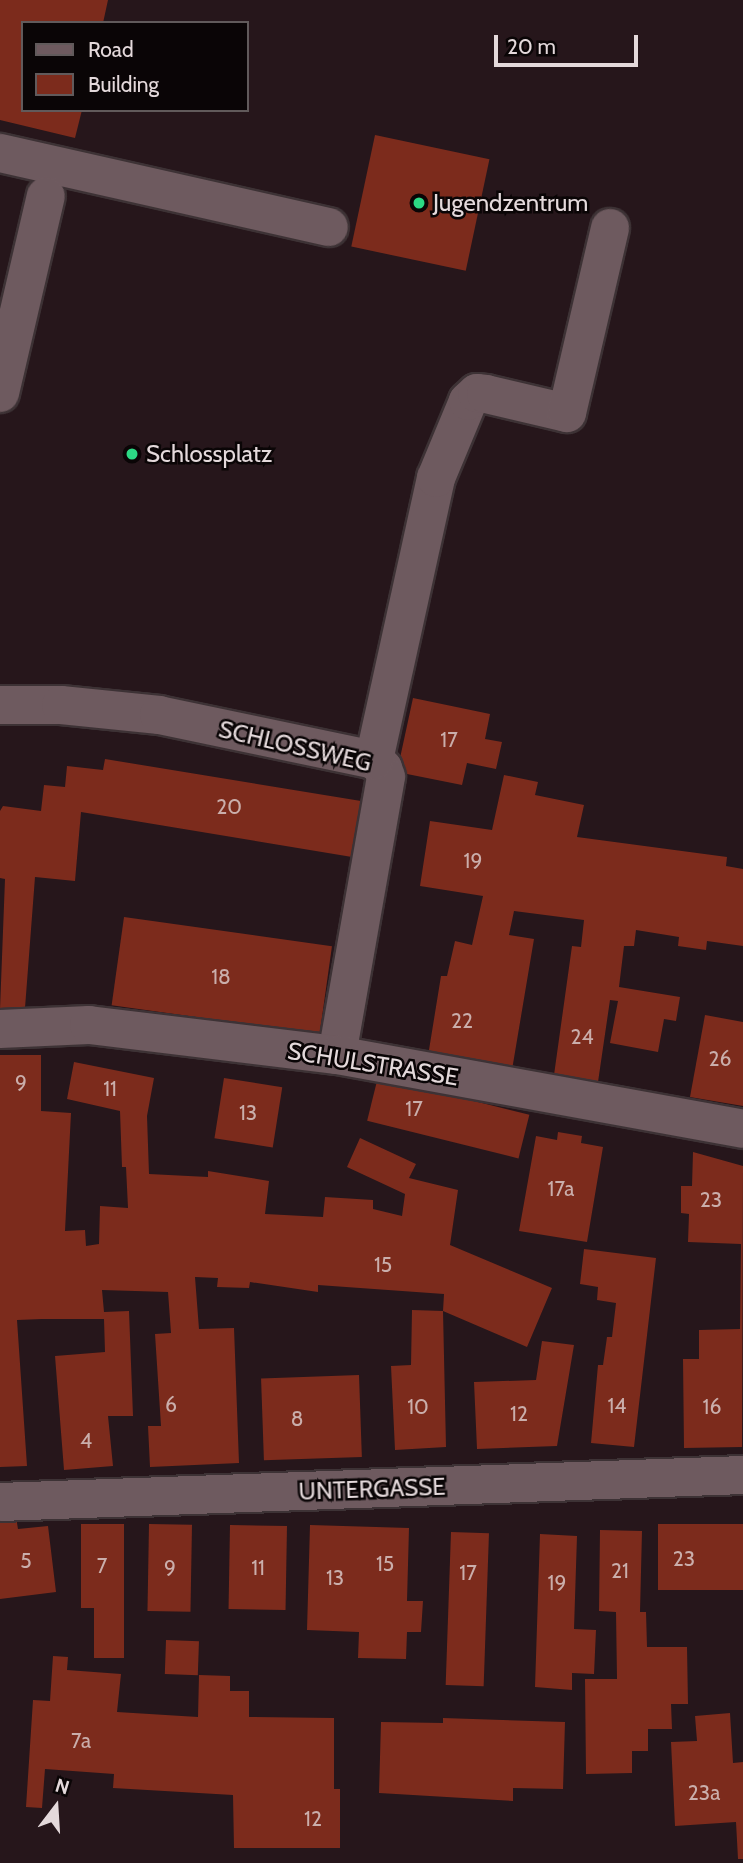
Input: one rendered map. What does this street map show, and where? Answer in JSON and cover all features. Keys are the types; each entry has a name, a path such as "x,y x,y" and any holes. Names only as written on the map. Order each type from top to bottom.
{"street":[{"path":"0,153 329,227"},
{"path":"0,393 47,196"},
{"path":"374,761 436,478 468,401 477,393 566,413 610,228"},
{"name":"SCHLOSSWEG","path":"0,705 61,705 159,715 374,761 386,777 337,1055"},
{"name":"SCHULSTRASSE","path":"0,1029 89,1025 337,1055 743,1129"},
{"name":"UNTERGASSE","path":"0,1502 743,1475"}],"building":[{"path":"0,0 108,0 103,21 21,21 21,112 82,112 75,138 0,120"},
{"name":"Jugendzentrum","path":"375,135 489,159 466,271 351,247"},
{"path":"413,698 490,714 485,739 502,742 496,769 467,763 462,785 397,772"},
{"path":"105,759 361,801 352,857 81,812 75,881 35,877 25,1008 0,1009 5,879 0,878 0,811 3,806 41,811 44,785 65,787 67,766 103,770"},
{"path":"504,775 538,782 535,795 584,805 577,837 727,857 726,866 743,869 743,946 707,941 706,950 678,946 679,937 636,930 634,946 624,946 619,987 680,997 676,1021 664,1019 658,1052 610,1043 618,1001 610,1000 598,1082 554,1075 572,946 581,947 584,920 514,911 509,935 534,939 512,1070 428,1056 441,976 447,976 455,941 472,945 483,896 420,886 430,821 492,830"},
{"path":"124,917 332,946 320,1034 112,1005"},
{"path":"705,1015 743,1022 743,1106 690,1097"},
{"path":"0,1055 41,1055 41,1111 71,1113 65,1231 85,1230 86,1246 99,1244 100,1206 128,1208 126,1167 122,1167 120,1111 67,1099 74,1062 154,1078 147,1116 149,1174 208,1177 208,1171 269,1181 265,1214 323,1217 325,1197 373,1200 373,1209 402,1216 405,1194 347,1167 360,1138 416,1164 409,1178 458,1190 450,1245 552,1288 527,1347 443,1311 444,1294 318,1285 318,1292 250,1282 249,1288 217,1287 218,1278 195,1277 199,1329 234,1328 239,1463 150,1467 148,1426 161,1426 155,1334 171,1333 168,1292 102,1290 104,1312 129,1311 133,1416 108,1416 113,1466 64,1470 55,1356 105,1352 104,1319 42,1319 17,1320 27,1466 0,1467"},
{"path":"378,1077 529,1115 518,1158 367,1121"},
{"path":"224,1078 282,1087 273,1147 214,1138"},
{"path":"558,1132 582,1136 581,1143 603,1147 587,1242 519,1231 536,1136 557,1140"},
{"path":"693,1152 743,1166 742,1447 684,1448 683,1359 699,1359 699,1330 740,1329 741,1244 688,1242 689,1214 681,1213 681,1186 692,1186"},
{"path":"584,1249 656,1258 634,1447 591,1443 598,1365 603,1365 607,1337 612,1337 616,1303 597,1300 598,1287 580,1284"},
{"path":"412,1310 443,1311 446,1447 395,1450 391,1366 411,1365"},
{"path":"542,1341 574,1345 557,1446 477,1449 474,1382 536,1380"},
{"path":"359,1375 362,1457 264,1460 261,1378"},
{"path":"16,1517 18,1529 48,1526 56,1592 0,1599 0,1519"},
{"path":"81,1524 124,1524 124,1658 94,1658 94,1608 81,1608"},
{"path":"149,1524 192,1525 190,1612 147,1611"},
{"path":"658,1524 743,1524 743,1590 658,1590"},
{"path":"230,1525 287,1526 286,1610 229,1609"},
{"path":"310,1525 409,1528 407,1601 423,1601 421,1632 407,1632 406,1659 358,1658 359,1632 307,1630"},
{"path":"600,1530 642,1531 640,1612 646,1612 647,1647 687,1647 688,1704 671,1704 672,1729 648,1729 648,1751 632,1751 632,1773 586,1774 585,1679 617,1679 616,1612 599,1611"},
{"path":"451,1532 489,1533 484,1686 446,1685"},
{"path":"540,1534 577,1536 574,1629 596,1630 594,1674 572,1673 572,1690 535,1687"},
{"path":"166,1640 199,1641 198,1675 165,1674"},
{"path":"53,1656 68,1657 67,1670 121,1674 117,1712 198,1717 199,1675 230,1676 230,1691 249,1691 249,1717 334,1718 334,1789 340,1789 340,1848 234,1848 233,1795 113,1788 114,1774 45,1769 42,1808 26,1807 33,1700 50,1701"},
{"path":"730,1713 733,1763 743,1762 743,1859 738,1859 736,1822 675,1826 671,1742 697,1741 695,1716"},
{"path":"443,1718 565,1722 563,1789 513,1788 513,1801 379,1793 381,1722 443,1723"}],"place":[{"name":"Jugendzentrum","path":"419,203"},
{"name":"Schlossplatz","path":"132,454"}]}
